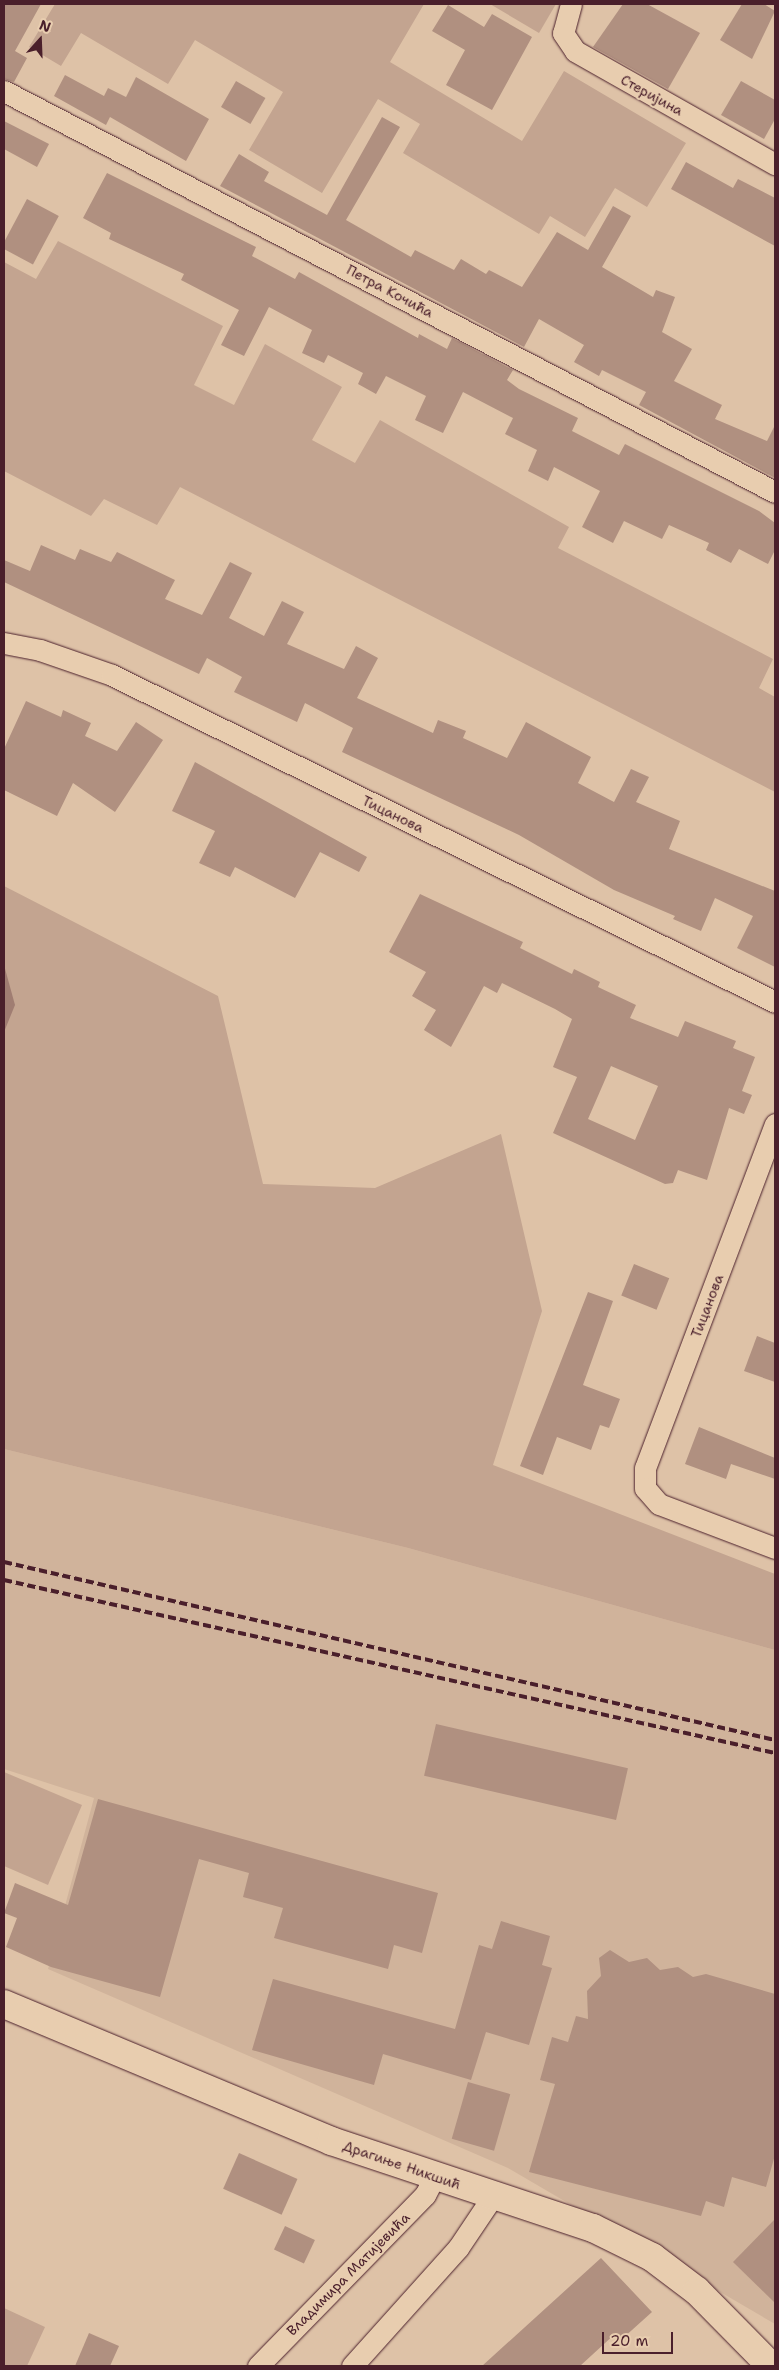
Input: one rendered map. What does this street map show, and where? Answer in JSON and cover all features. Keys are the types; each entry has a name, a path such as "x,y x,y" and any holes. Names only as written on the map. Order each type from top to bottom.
{"street":[{"name":"Стеријина","path":"571,4 563,33 575,51 775,164"},
{"name":"Петра Кочића","path":"4,91 775,492"},
{"name":"Тицанова","path":"4,643 40,650 112,675 775,1002"},
{"name":"Тицанова","path":"775,1124 646,1468 645,1488 659,1504 775,1548"},
{"name":"Драгиње Никшић","path":"4,2004 331,2141 434,2177 593,2228 652,2257 697,2291 771,2366"},
{"name":"Владимира Матијевића","path":"258,2366 425,2195 434,2177"},
{"path":"352,2366 458,2248 493,2196"}],"shaded area":[{"path":"55,4 424,4 390,62 522,141 564,71 686,143 647,207 615,188 585,237 550,216 539,234 403,153 420,124 378,99 322,193 249,150 283,92 195,40 168,84 81,33 61,66 29,47"},
{"path":"490,4 556,4 539,33"},
{"path":"58,241 223,326 194,385 234,405 265,344 342,387 312,440 355,463 380,420 569,527 558,548 773,659 759,688 775,697 775,792 180,487 157,525 104,499 91,516 4,471 4,262 36,279"},
{"path":"4,886 218,996 263,1184 375,1188 501,1134 542,1311 493,1465 775,1574 775,1650 408,1548 4,1449"},
{"path":"4,965 15,1005 4,1032"},
{"path":"4,1449 408,1548 775,1650 775,2324 508,2168 48,1969 94,1798 4,1769"},
{"path":"4,1772 82,1805 48,1885 4,1866"},
{"path":"4,2308 45,2327 27,2366 4,2366"}],"building":[{"path":"4,4 41,4 15,51 27,58 14,82 4,79"},
{"path":"623,4 647,4 700,33 668,89 593,47"},
{"path":"742,4 764,4 775,11 752,59 720,40"},
{"path":"448,5 484,27 492,14 532,37 492,110 446,85 465,50 432,31"},
{"path":"65,75 104,96 108,88 126,97 136,77 209,119 186,161 110,117 106,125 54,96"},
{"path":"236,81 265,98 250,124 221,107"},
{"path":"741,81 775,100 775,119 764,139 721,115"},
{"path":"382,117 400,127 346,220 411,257 415,250 454,270 461,259 486,274 489,270 522,287 557,232 588,250 613,206 631,216 602,267 653,297 656,290 675,297 662,332 692,349 674,381 722,405 715,419 767,441 775,425 775,478 639,405 646,392 602,370 599,376 574,362 584,345 539,319 524,347 220,186 239,154 269,172 264,181 327,215"},
{"path":"4,121 49,144 37,167 4,149"},
{"path":"686,162 733,188 738,179 775,198 775,246 671,189"},
{"path":"107,173 256,247 252,256 295,279 299,272 418,338 419,334 447,349 452,338 513,370 507,380 519,389 578,418 572,431 619,455 625,444 759,511 775,523 775,550 768,564 739,549 731,563 706,550 709,543 669,525 662,539 624,521 613,543 582,527 600,491 554,467 548,481 528,471 537,450 505,434 513,418 463,392 443,433 415,420 426,396 386,376 376,394 358,384 363,373 328,355 324,363 302,353 312,330 269,307 244,356 221,345 239,310 181,280 184,274 109,239 111,233 83,218"},
{"path":"27,199 59,216 33,264 4,249 4,242"},
{"path":"41,545 75,560 80,549 111,562 117,552 175,580 165,599 202,615 230,562 252,573 229,618 264,636 282,601 304,612 287,644 344,669 356,646 378,658 357,698 433,733 438,720 466,731 463,738 507,758 526,722 591,757 578,783 614,802 631,769 649,777 636,802 680,821 669,849 775,891 775,967 737,948 753,916 715,898 701,931 673,919 675,916 614,890 519,835 342,752 353,728 305,703 297,722 234,692 242,677 207,658 199,674 4,582 4,560 30,571"},
{"path":"26,701 61,717 63,710 91,723 85,736 117,751 136,722 163,740 115,812 73,783 57,816 4,790 4,749"},
{"path":"195,762 367,857 359,872 320,852 295,898 235,867 230,877 199,863 215,831 172,811"},
{"path":"420,894 523,942 520,948 572,974 574,969 600,982 598,987 636,1005 630,1018 678,1037 685,1021 736,1041 733,1048 755,1057 742,1091 752,1095 744,1114 729,1108 707,1180 678,1170 673,1183 665,1184 553,1133 577,1077 553,1067 572,1019 502,983 497,993 484,986 451,1047 424,1030 436,1010 412,996 426,972 389,952","holes":["611,1066 658,1086 635,1140 588,1119"]},
{"path":"634,1264 669,1278 656,1310 621,1296"},
{"path":"588,1292 613,1301 583,1385 620,1399 609,1428 600,1425 591,1450 557,1437 543,1475 520,1466"},
{"path":"757,1336 775,1343 775,1382 744,1371"},
{"path":"699,1427 775,1458 775,1479 731,1464 726,1479 685,1464"},
{"path":"436,1724 628,1768 616,1820 424,1776"},
{"path":"98,1799 438,1893 422,1953 394,1945 388,1969 274,1938 283,1908 243,1897 249,1873 199,1859 160,1997 51,1967 6,1947 17,1918 4,1913 15,1883 68,1905"},
{"path":"501,1921 550,1936 542,1965 552,1968 529,2045 486,2032 471,2080 383,2054 374,2085 252,2050 273,1979 455,2029 479,1945 492,1949"},
{"path":"610,1950 629,1962 647,1958 660,1970 678,1967 693,1977 706,1974 775,1994 775,2155 766,2187 732,2177 724,2207 706,2201 701,2216 529,2172 555,2084 540,2080 552,2037 568,2042 576,2016 588,2019 587,1991 601,1976 599,1958"},
{"path":"468,2082 510,2094 494,2151 452,2139"},
{"path":"239,2153 297,2179 282,2215 223,2189"},
{"path":"775,2219 775,2303 733,2262"},
{"path":"285,2226 315,2240 304,2264 274,2250"},
{"path":"601,2258 652,2312 622,2339 616,2333 580,2366 482,2366"},
{"path":"89,2333 119,2346 110,2366 75,2366"}],"railway":[{"path":"4,1562 775,1740"},
{"path":"4,1580 775,1753"}]}
